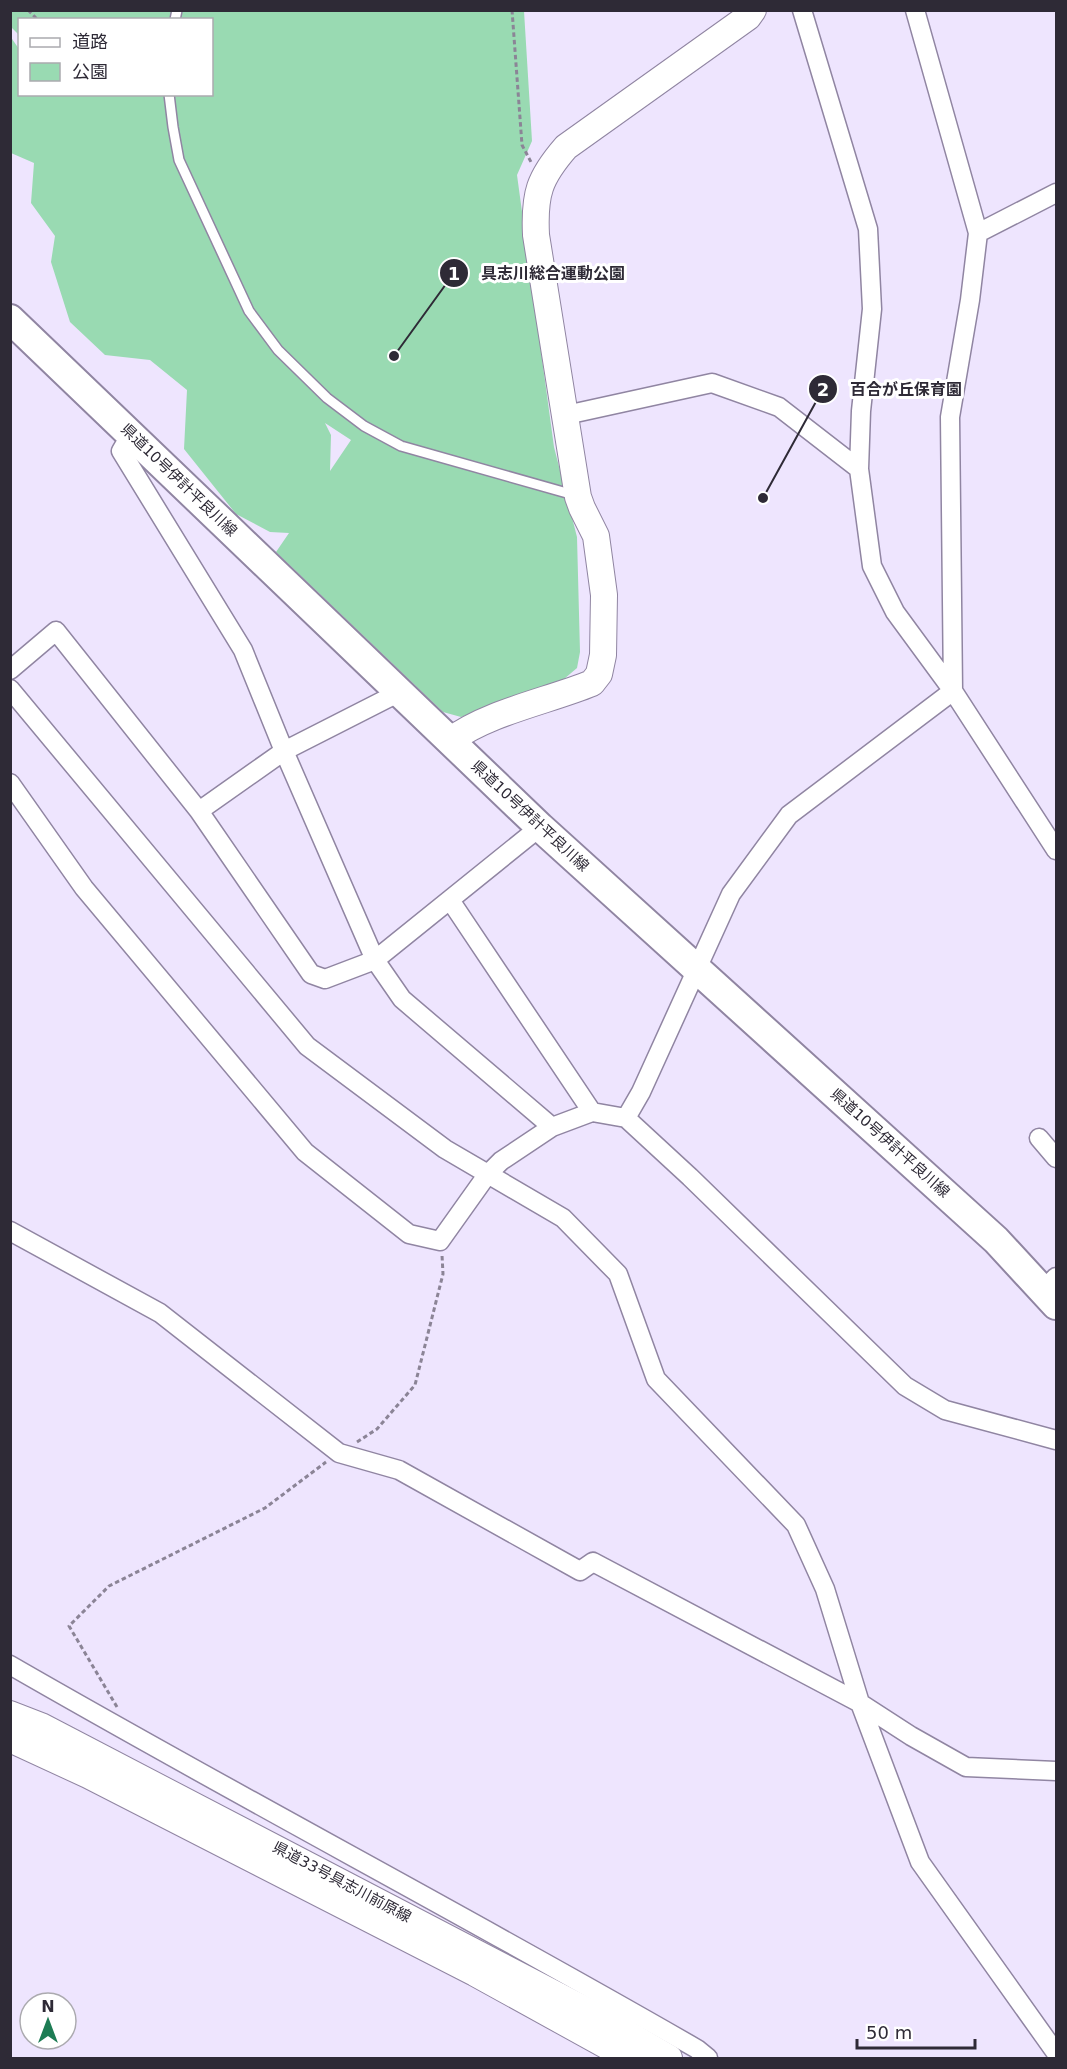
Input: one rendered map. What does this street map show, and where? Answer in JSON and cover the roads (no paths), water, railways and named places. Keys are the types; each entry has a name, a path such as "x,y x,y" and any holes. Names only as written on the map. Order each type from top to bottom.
{"main road":[{"path":"451,740 484,721 592,683 599,674 603,655 604,595 597,536 578,497 536,235 535,209 541,183 549,166 566,147 748,17 753,10"},
{"name":"県道10号伊計平良川線","path":"10,319 540,827 1052,1291"},
{"name":"県道33号具志川前原線","path":"10,1714 41,1726 273,1846 597,2016 669,2058"},
{"name":"県道33号具志川前原線","path":"10,1739 88,1775 475,1973 629,2058"}],"street":[{"path":"802,10 868,229 873,309 861,411 859,469 873,566 895,612 953,691 1056,850"},
{"path":"915,10 978,233 970,300 950,417 953,691"},
{"path":"978,233 1056,193"},
{"path":"566,415 712,383 779,407 859,469"},
{"path":"131,434 121,451 243,650 284,751 375,960 402,999 552,1127"},
{"path":"10,670 56,631 199,811 311,974 325,979 375,960 540,827"},
{"path":"10,689 307,1046 446,1149 563,1218 618,1274 656,1379 796,1525 825,1589 860,1703 920,1862 1056,2053"},
{"path":"626,1118 641,1092 731,894 789,815 953,691"},
{"path":"199,811 284,751 400,692"},
{"path":"10,783 84,888 305,1152 409,1234 441,1241 487,1175 501,1161 552,1127 592,1112 626,1118 905,1386 945,1410 1056,1440"},
{"path":"450,900 592,1112"},
{"path":"1039,1138 1056,1158"},
{"path":"10,1231 160,1313 339,1452 399,1470 580,1571 593,1562 860,1703 911,1737 966,1767 1056,1771"},
{"path":"10,1665 135,1737 594,1989 697,2049 708,2058"}],"lane":[{"path":"169,96 172,127 179,160 249,311 278,350 318,390 364,426 401,446 578,497"}],"place":[{"name":"具志川総合運動公園","path":"394,356"},
{"name":"百合が丘保育園","path":"763,498"}]}
